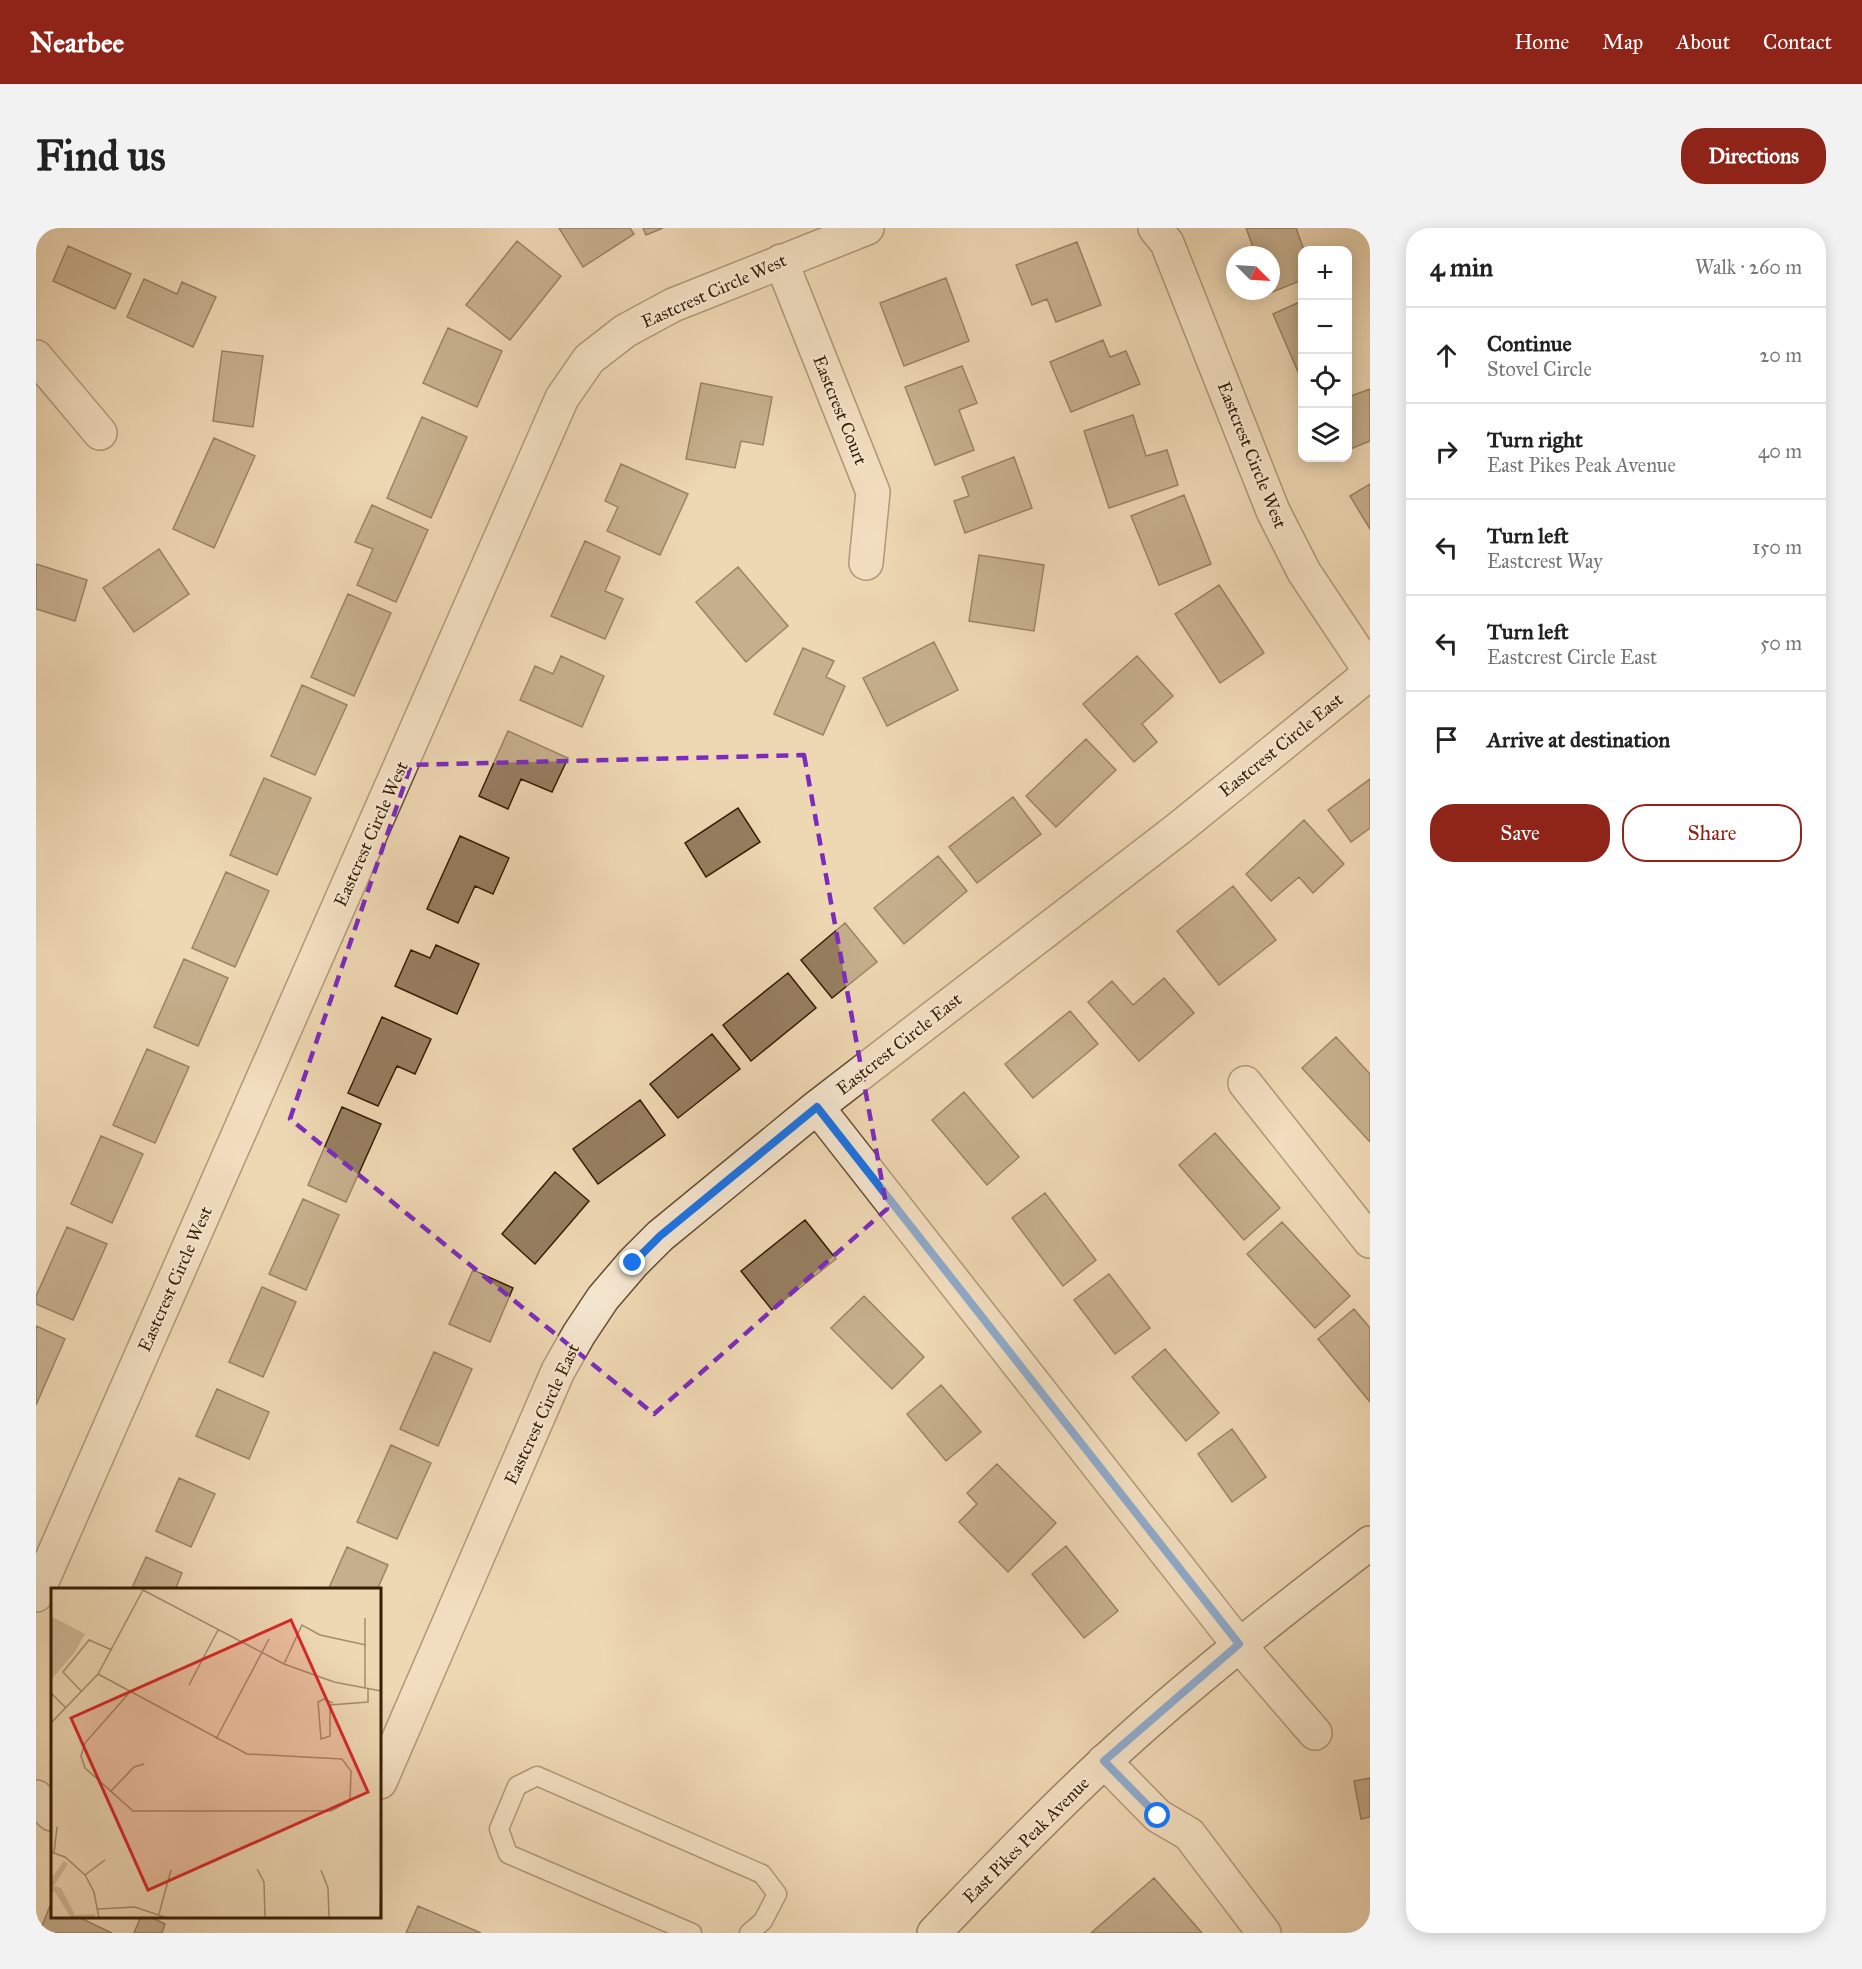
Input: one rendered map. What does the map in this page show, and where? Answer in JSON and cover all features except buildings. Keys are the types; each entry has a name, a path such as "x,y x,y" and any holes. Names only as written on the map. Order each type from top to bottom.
{"street":[{"name":"Eastcrest Circle West","path":"36,1595 562,398 589,359 625,331 673,305 867,228"},
{"name":"Eastcrest Circle West","path":"1155,228 1167,243 1273,510 1304,572 1370,672"},
{"name":"Eastcrest Court","path":"781,261 873,492 866,563"},
{"path":"36,357 100,434"},
{"name":"Eastcrest Circle East","path":"381,1780 558,1371 603,1298 633,1263 660,1236 817,1107 1178,829 1370,672"},
{"path":"1245,1083 1370,1241"},
{"path":"817,1107 1239,1644 1315,1733"},
{"name":"East Pikes Peak Avenue","path":"934,1933 1006,1857 1104,1761 1239,1644 1370,1543"},
{"path":"1104,1761 1158,1816 1189,1834 1264,1933"},
{"path":"36,1797 51,1813"}],"lane":[{"path":"692,1933 508,1854 499,1829 517,1786 537,1776 762,1874 777,1894 763,1921 749,1933"}],"highlighted area":[{"path":"804,755 887,1209 654,1414 290,1119 411,765"}],"route":[{"path":"633,1263 660,1236 817,1107 1239,1644 1104,1761 1158,1816"}]}
